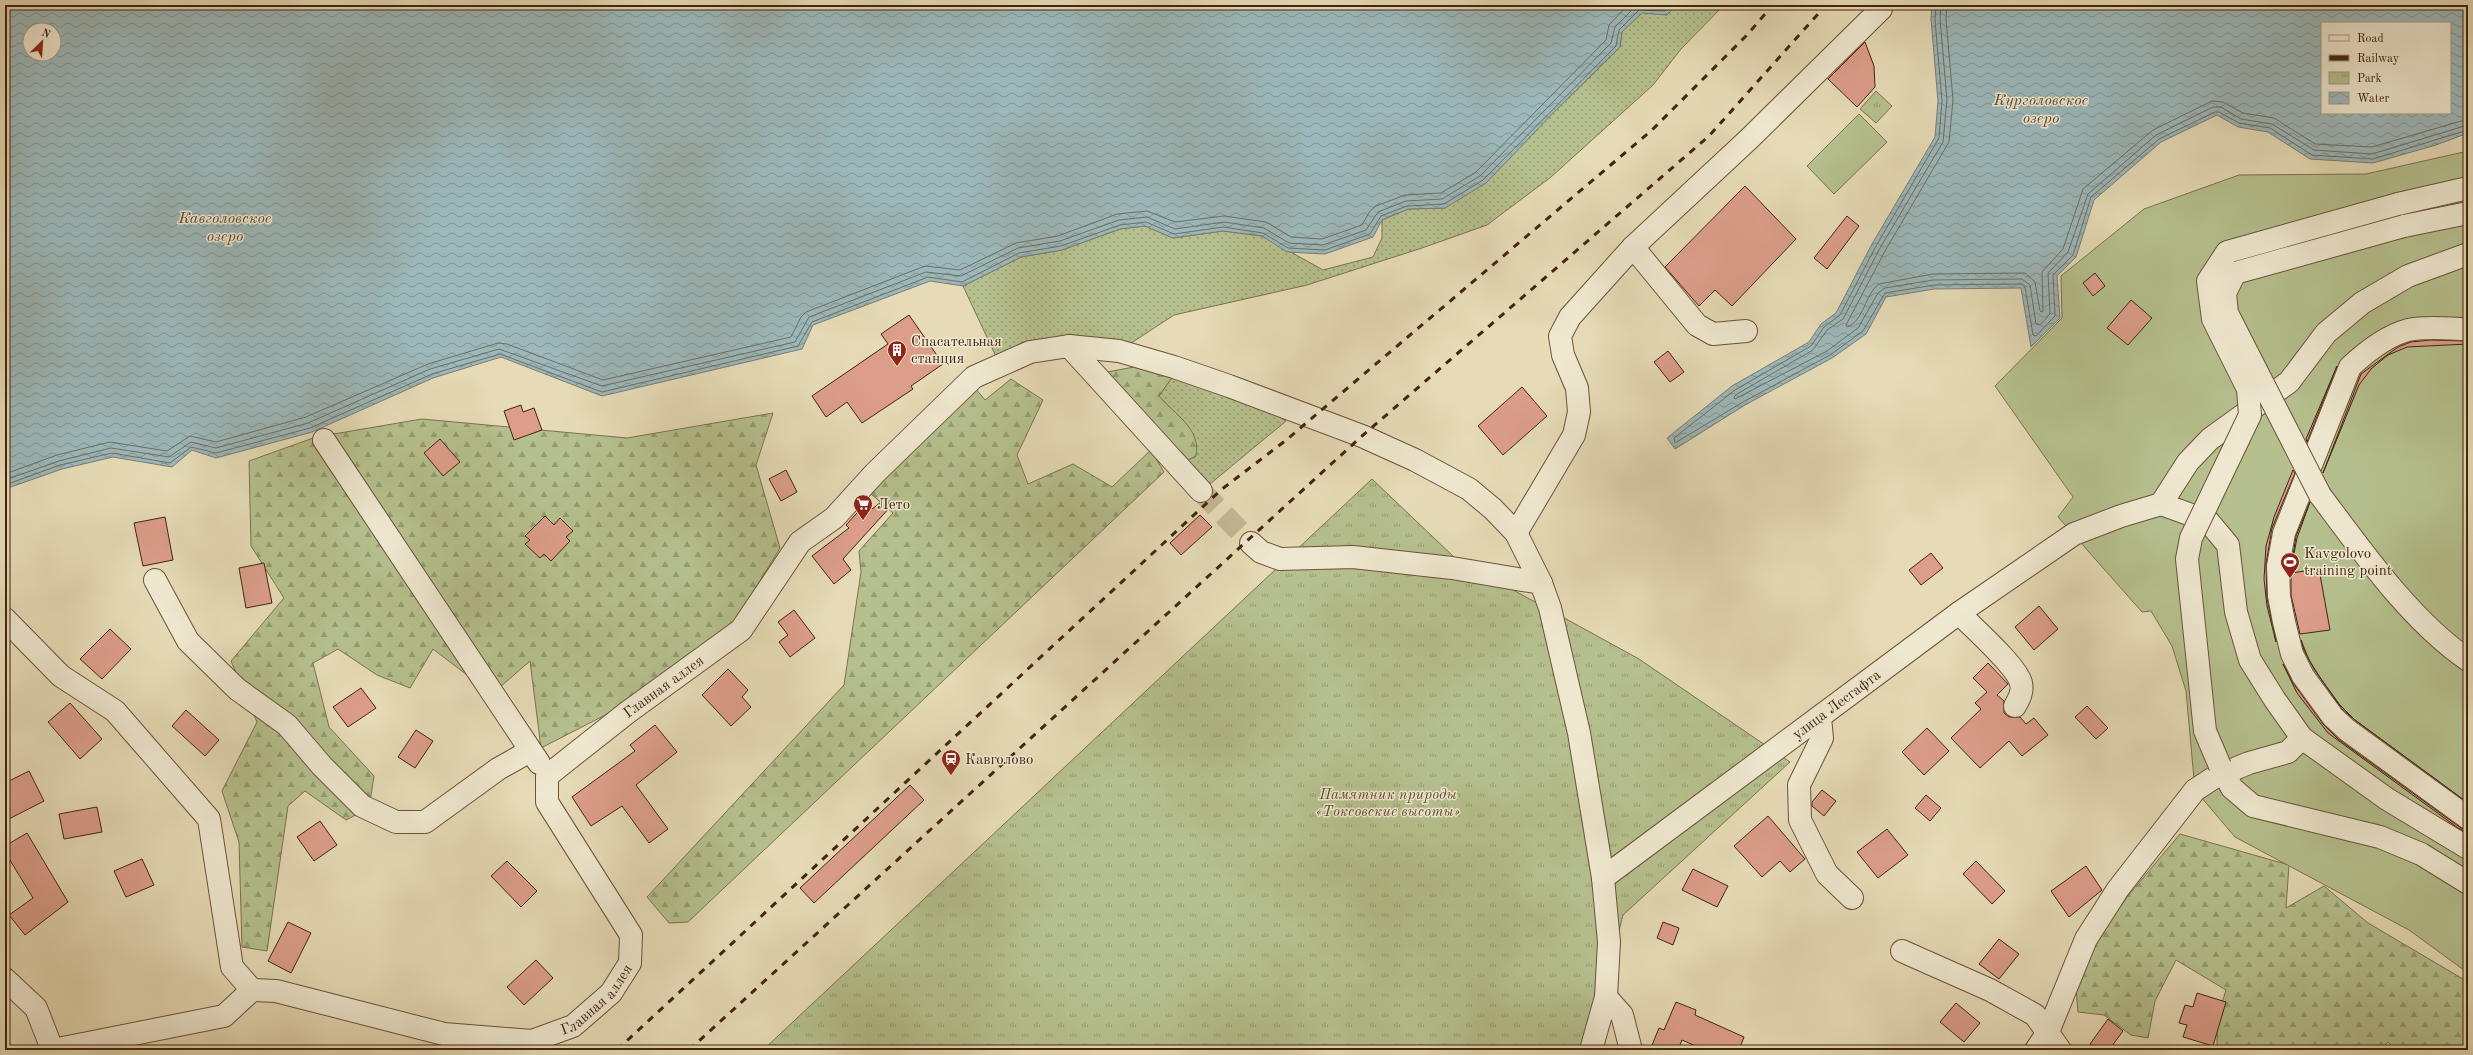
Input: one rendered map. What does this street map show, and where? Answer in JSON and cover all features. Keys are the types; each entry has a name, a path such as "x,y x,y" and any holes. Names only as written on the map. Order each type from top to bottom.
{"street":[{"path":"1516,533 1574,435 1578,412 1577,388 1563,355 1560,336 1570,317 1633,247 1750,138 1881,9"},
{"path":"2468,188 2398,204 2227,252 2208,281 2212,319 2248,389 2250,415 2191,538 2187,559 2205,731 2220,766 2232,788 2253,806 2380,837 2421,854 2468,883"},
{"path":"2468,213 2404,226 2235,273 2225,293 2227,313 2320,495 2372,564 2444,644 2468,660"},
{"path":"1633,247 1697,325 1714,334 1746,331"},
{"path":"2468,254 2408,276 2362,303 2326,333 2290,382 2210,439 2188,462 2161,504 2208,521 2228,545 2236,612 2250,660 2275,700 2302,738 2387,799 2468,848"},
{"path":"2468,329 2408,330 2384,341 2366,352 2350,367 2284,533 2278,566 2279,596 2291,648 2303,676 2316,697 2346,730 2468,818"},
{"path":"1069,346 1201,491"},
{"name":"Главная аллея","path":"252,990 276,991 444,1034 532,1041 574,1026 611,993 630,963 631,936 547,802 547,776 628,712 741,630 800,542 834,518 875,473 974,377 1030,352 1069,346 1119,351 1174,367 1362,436 1415,460 1469,489 1493,509 1516,533 1541,583 1550,608 1579,733 1603,878 1609,942 1606,997 1591,1050"},
{"path":"324,440 547,776"},
{"name":"улица Лесгафта","path":"1603,878 1820,718 1959,613 2074,534 2121,516 2161,504"},
{"path":"1251,543 1261,552 1280,559 1353,557 1452,568 1541,583"},
{"path":"155,580 188,641 237,689 287,725 362,806 396,822 424,822 498,769 530,751"},
{"path":"1959,613 2012,668 2021,682 2022,694 2016,706"},
{"path":"5,620 62,676 115,711 209,819 232,967 252,990 224,1016 51,1050 36,1008 5,979"},
{"path":"1820,718 1822,738 1799,785 1800,820 1827,874 1852,898"},
{"path":"2036,1050 2048,1032 2086,939 2118,889 2195,790 2215,777 2249,763 2288,752 2302,738"},
{"path":"1902,951 1990,990 2035,1015 2060,1050"},
{"path":"1606,997 1622,1015 1631,1050"}],"green space":[{"path":"1676,5 1724,5 1681,49 1653,85 1551,177 1487,225 1422,248 1307,285 1174,315 1119,351 1000,365 963,286 1021,257 1062,250 1120,229 1145,226 1173,238 1223,231 1262,236 1323,270 1373,257 1382,238 1382,220 1408,209 1445,208 1554,112 1620,47 1622,32 1642,12 1667,15"},
{"path":"1876,91 1892,106 1876,123 1860,109"},
{"path":"1859,114 1887,142 1834,194 1807,166"},
{"name":"Kavgolovo training point","path":"2468,151 2468,973 2409,930 2235,837 2195,790 2186,691 2172,646 2151,611 2142,612 2058,517 2073,497 1995,386 2062,318 2061,276 2144,209 2239,175 2366,174"},
{"path":"1134,367 1173,376 1159,396 1191,430 1195,437 1197,446 1196,456 1188,460 1107,372"},
{"path":"1173,376 1276,415 1286,421 1210,484 1188,460 1196,456 1169,407 1159,396"},
{"path":"1011,379 1043,400 1017,455 1028,484 1073,464 1112,487 1151,450 1164,472 688,922 669,923 647,897 844,685 861,572 859,551 893,513 870,493 914,438 975,388 985,400"},
{"path":"773,413 756,465 780,548 733,625 617,709 541,748 530,661 492,694 433,649 410,688 377,675 338,649 313,663 329,727 374,776 369,808 346,820 305,791 288,806 267,951 242,947 239,842 222,791 257,722 231,661 284,598 251,546 249,461 316,437 422,419 627,438"},
{"name":"Памятник природы «Токсовские высоты»","path":"1372,479 1455,558 1639,659 1790,762 1623,915 1589,1050 763,1050"},
{"path":"2180,834 2289,865 2286,908 2324,886 2368,923 2468,982 2468,1050 2394,1050 2388,1042 2380,1050 2217,1050 2217,1019 2226,990 2176,960 2155,1001 2148,1038 2131,1035 2104,1015 2078,1012 2076,988 2095,943 2127,897"}],"water":[{"name":"Кавголовское озеро","path":"5,5 1676,5 1667,15 1642,13 1622,32 1620,47 1554,112 1486,183 1445,208 1408,209 1382,220 1373,237 1325,254 1287,252 1262,236 1223,231 1173,238 1145,226 1120,229 1062,250 1021,257 963,286 930,281 813,325 802,349 602,396 501,357 433,378 312,432 216,458 192,450 172,467 113,457 62,469 5,489"},
{"name":"Курголовское озеро","path":"1932,5 2468,5 2468,133 2436,145 2373,163 2310,159 2268,132 2238,127 2217,115 2161,142 2094,200 2076,257 2057,276 2060,318 2031,347 2021,288 1934,289 1886,297 1866,334 1832,358 1745,405 1675,449 1667,438 1732,386 1809,342 1821,324 1836,313 1872,244 1935,137 1938,101 1931,19"}],"building":[{"path":"1865,42 1874,66 1875,87 1857,107 1828,79"},
{"path":"1745,186 1796,239 1732,306 1715,290 1699,306 1665,267"},
{"path":"1847,216 1859,226 1827,269 1814,258"},
{"path":"2095,273 2105,286 2093,296 2083,283"},
{"path":"2131,300 2152,318 2128,345 2107,328"},
{"name":"Спасательная станция","path":"909,315 943,364 911,386 913,389 862,423 847,402 826,417 812,396 888,344 881,334"},
{"path":"2430,340 2468,341 2468,344 2407,347 2388,355 2371,369 2359,385 2323,473 2361,374 2398,347 2411,342"},
{"path":"1668,351 1684,372 1670,382 1654,362"},
{"path":"2337,366 2307,442 2306,439"},
{"path":"1522,387 1547,416 1503,455 1478,426"},
{"path":"521,405 523,412 534,408 542,430 514,440 504,411"},
{"path":"440,439 460,462 443,476 424,453"},
{"path":"786,470 797,492 781,501 769,479"},
{"path":"2293,470 2295,473 2272,528 2266,564 2267,598 2276,642 2267,606 2264,579 2266,546 2274,517"},
{"path":"885,499 891,506 843,559 851,570 834,584 812,556 849,528 846,525 866,503 872,509"},
{"path":"2310,502 2297,538 2291,569 2296,536"},
{"path":"1200,515 1212,527 1181,555 1170,543"},
{"path":"545,516 554,525 560,518 573,531 566,537 570,541 551,561 544,554 540,558 525,544 530,540 525,536"},
{"path":"165,517 173,560 143,566 134,523"},
{"path":"1931,553 1943,568 1921,585 1909,570"},
{"path":"264,563 272,603 246,608 239,568"},
{"path":"2319,569 2330,630 2300,634 2291,595 2291,573"},
{"path":"2039,606 2058,629 2034,650 2015,627"},
{"path":"794,610 815,638 790,657 779,642 788,635 778,622"},
{"path":"110,629 131,649 102,679 80,659"},
{"path":"1988,663 2008,684 1997,695 2004,701 2004,713 2009,717 2020,717 2026,724 2034,718 2048,735 2022,756 2009,741 1980,768 1951,738 1981,709 1975,703 1987,692 1973,678"},
{"path":"2283,664 2293,683 2323,724 2338,739 2461,828 2468,830 2468,833 2458,828 2328,733 2297,693"},
{"path":"728,669 748,690 742,697 751,707 731,726 702,695"},
{"path":"2321,679 2340,705 2355,720 2342,709"},
{"path":"361,688 376,708 348,727 333,707"},
{"path":"70,703 102,739 80,759 48,722"},
{"path":"2087,706 2108,728 2096,739 2075,717"},
{"path":"186,710 219,740 205,756 172,726"},
{"path":"655,725 677,752 636,785 668,829 649,843 622,806 591,826 572,797 635,751 630,745"},
{"path":"1927,728 1949,751 1924,775 1902,752"},
{"path":"416,730 433,741 415,768 398,757"},
{"path":"29,771 44,801 5,821 5,783"},
{"path":"910,785 924,800 814,903 800,888"},
{"path":"1822,790 1836,801 1824,816 1812,806 1812,802"},
{"path":"1926,795 1941,808 1930,821 1915,808"},
{"path":"97,807 102,832 64,839 59,814"},
{"path":"1768,816 1805,859 1790,872 1780,861 1762,877 1734,846"},
{"path":"320,821 337,845 314,861 297,837"},
{"path":"1887,829 1908,855 1878,878 1857,852"},
{"path":"27,833 68,902 25,935 9,915 33,898 5,852 5,846"},
{"path":"142,859 154,885 126,897 114,871"},
{"path":"507,861 537,891 521,907 491,876"},
{"path":"1976,861 2005,891 1992,904 1963,874"},
{"path":"2086,866 2102,890 2069,917 2051,891"},
{"path":"1693,869 1728,886 1717,907 1682,890"},
{"path":"288,922 311,933 291,973 268,961"},
{"path":"1663,922 1679,928 1673,945 1657,938"},
{"path":"1999,939 2019,954 1999,979 1979,964"},
{"path":"536,960 553,978 524,1005 507,987"},
{"path":"2197,993 2226,1002 2213,1046 2183,1037 2187,1025 2179,1023 2185,1005 2193,1007"},
{"path":"1676,1002 1696,1010 1695,1015 1744,1037 1739,1050 1705,1050 1682,1040 1678,1050 1650,1050 1659,1028 1664,1030"},
{"path":"1956,1003 1980,1023 1964,1042 1940,1022"},
{"path":"2108,1019 2123,1031 2109,1050 2099,1050 2090,1044"}],"tunnel":[{"path":"1201,491 1251,543"}],"railway":[{"path":"617,1050 1222,489 1285,441 1652,130 1746,36 1773,5"},
{"path":"689,1050 1362,436 1709,136 1826,5"}],"place":[{"name":"Спасательная станция","path":"897,367"},
{"name":"Лето","path":"863,521"},
{"name":"Kavgolovo training point","path":"2290,579"},
{"name":"Кавголово","path":"951,776"}]}
